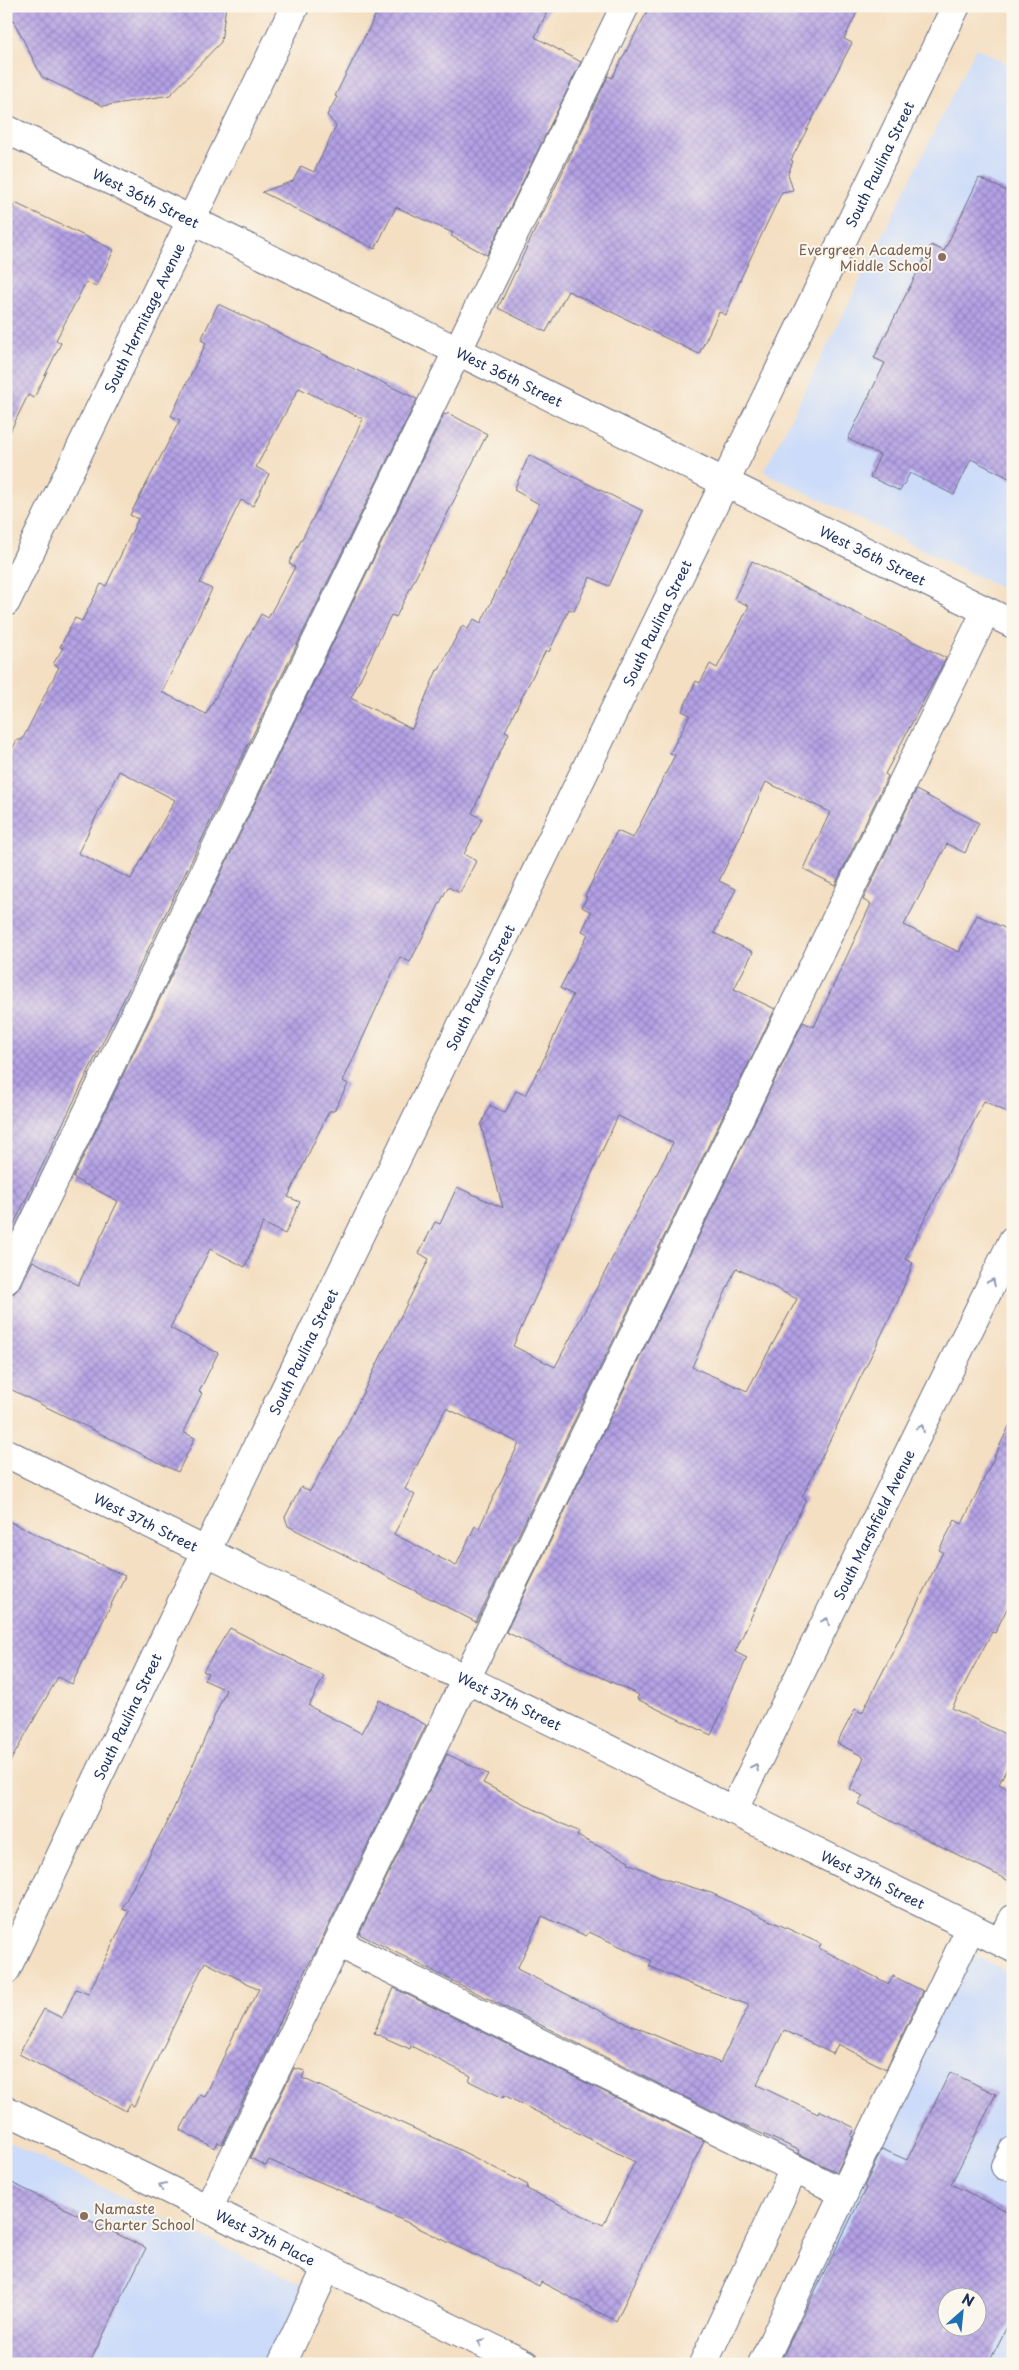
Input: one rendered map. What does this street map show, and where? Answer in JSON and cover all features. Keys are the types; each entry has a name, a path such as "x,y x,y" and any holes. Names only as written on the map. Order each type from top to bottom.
{"street":[{"name":"South Hermitage Avenue","path":"6,602 295,6"},
{"path":"6,1280 625,6"},
{"name":"South Paulina Street","path":"6,1970 206,1551 956,6"},
{"name":"West 36th Street","path":"6,129 1013,624"},
{"path":"208,2209 986,611"},
{"name":"South Marshfield Avenue","path":"733,1811 1013,1240"},
{"name":"West 37th Street","path":"6,1453 971,1928 1009,1936"},
{"path":"762,2364 971,1928"},
{"path":"338,1943 844,2193"},
{"name":"West 37th Place","path":"6,2110 525,2364"},
{"path":"703,2364 794,2169"},
{"path":"282,2364 327,2267"}],"shaded area":[{"name":"Evergreen Academy Middle School","path":"976,48 1013,66 1013,594 764,472"},
{"path":"961,1949 1013,1974 1013,2364 762,2364"},
{"name":"Namaste Charter School","path":"6,2140 316,2292 282,2364 6,2364"}],"building":[{"path":"6,6 226,6 221,42 170,95 103,106 42,77"},
{"path":"380,6 550,6 535,37 581,62 487,255 451,236 453,233 396,207 375,249 262,192 293,181 301,166 314,172 336,126 327,115"},
{"path":"650,6 860,6 844,39 852,43 791,160 793,161 788,174 793,190 782,192 740,280 726,315 719,312 699,354 568,291 546,332 498,308 608,76 612,78"},
{"path":"979,178 1013,194 1013,480 971,459 954,495 910,473 900,491 870,477 880,455 848,439 885,363 874,358 931,245 944,251"},
{"path":"15,203 114,250 96,287 86,282 56,340 61,343 34,398 28,395 6,440 6,221"},
{"path":"218,304 417,399 6,1240 6,760 17,740 22,740 59,667 53,664 63,648 60,647 75,618 82,621 101,584 106,586 138,519 130,515 180,420 171,416 206,343 201,340","holes":["299,388 363,419 289,563 295,567 268,618 261,614 206,714 162,692 212,589 200,583 241,500 253,506 269,474 256,467","119,771 175,800 131,879 78,853"]},
{"path":"448,413 487,434 396,617 391,615 351,698 412,729 437,670 439,670 462,626 468,629 474,619 481,623 539,504 514,490 529,455 643,511 609,586 590,577 574,611 569,609 549,652 546,650 505,731 509,733 472,813 482,819 464,854 476,861 460,893 448,887 410,962 400,957 343,1081 348,1084 334,1111 329,1111 288,1197 300,1202 285,1234 263,1223 245,1267 210,1249 170,1328 218,1353 199,1392 202,1393 183,1432 195,1438 178,1472 6,1387 6,1295 14,1293 20,1287 33,1261 78,1285 118,1201 73,1178 444,414"},
{"path":"752,561 946,658 885,774 888,776 835,885 804,869 830,812 766,782 719,881 736,889 714,933 753,952 734,989 775,1009 476,1622 288,1526 285,1517 301,1487 310,1491 344,1431 429,1259 419,1253 435,1222 440,1224 457,1187 503,1208 481,1125 490,1105 505,1113 516,1091 525,1095 541,1065 573,995 560,988 588,934 582,931 591,912 582,907 587,897 585,896 617,831 633,838 675,755 670,753 690,715 682,711 696,681 700,683 710,664 717,668 749,606 734,599","holes":["618,1116 673,1143 555,1367 513,1346","446,1408 519,1443 479,1528 475,1526 456,1566 394,1534 415,1495 405,1489"]},
{"path":"916,790 979,823 965,853 947,844 904,925 959,952 977,915 1013,932 1013,1115 984,1101 905,1259 913,1263 897,1303 802,1497 806,1499 735,1652 747,1658 711,1735 637,1699 639,1695 506,1632 803,1022 814,1027 871,904 863,900","holes":["736,1268 797,1299 747,1391 692,1367"]},
{"path":"1013,1418 1013,1596 995,1633 992,1632 952,1708 1013,1738 1013,1756 999,1784 1013,1791 1013,1883 858,1804 863,1796 850,1789 864,1757 837,1743 855,1709 862,1713 943,1552 939,1550 955,1520 962,1524"},
{"path":"6,1520 125,1576 72,1684 58,1677 6,1769"},
{"path":"230,1628 324,1676 309,1706 361,1733 379,1700 426,1725 300,1980 222,2144 218,2142 215,2148 180,2130 200,2095 205,2097 235,2032 259,1989 205,1962 134,2106 130,2104 126,2111 19,2054 44,2009 62,2018 76,1989 88,1994 129,1911 122,1908 173,1810 226,1690 204,1680 208,1673 203,1671"},
{"path":"447,1754 488,1774 483,1783 579,1832 577,1836 629,1861 628,1863 668,1880 711,1893 821,1944 819,1948 889,1984 893,1976 923,1991 886,2069 838,2044 833,2054 784,2030 757,2085 818,2114 819,2110 855,2128 851,2136 853,2137 837,2172 798,2153 799,2150 733,2121 359,1934","holes":["542,1916 586,1936 589,1932 652,1961 649,1966 690,1984 749,2005 720,2063 612,2017 517,1969"]},
{"path":"394,1988 704,2141 616,2321 541,2282 539,2286 348,2194 269,2160 266,2166 250,2158 294,2068 305,2071 302,2078 448,2144 528,2185 527,2189 603,2225 635,2162 504,2095 503,2098 469,2081 471,2076 411,2046 410,2049 374,2033"},
{"path":"950,2072 996,2094 951,2184 1013,2214 1013,2315 988,2364 779,2364 866,2188 864,2187 882,2149 907,2160"},
{"path":"6,2180 146,2248 89,2364 6,2364"}],"place":[{"name":"Evergreen Academy Middle School","path":"942,257"},
{"name":"Namaste Charter School","path":"84,2216"}]}
